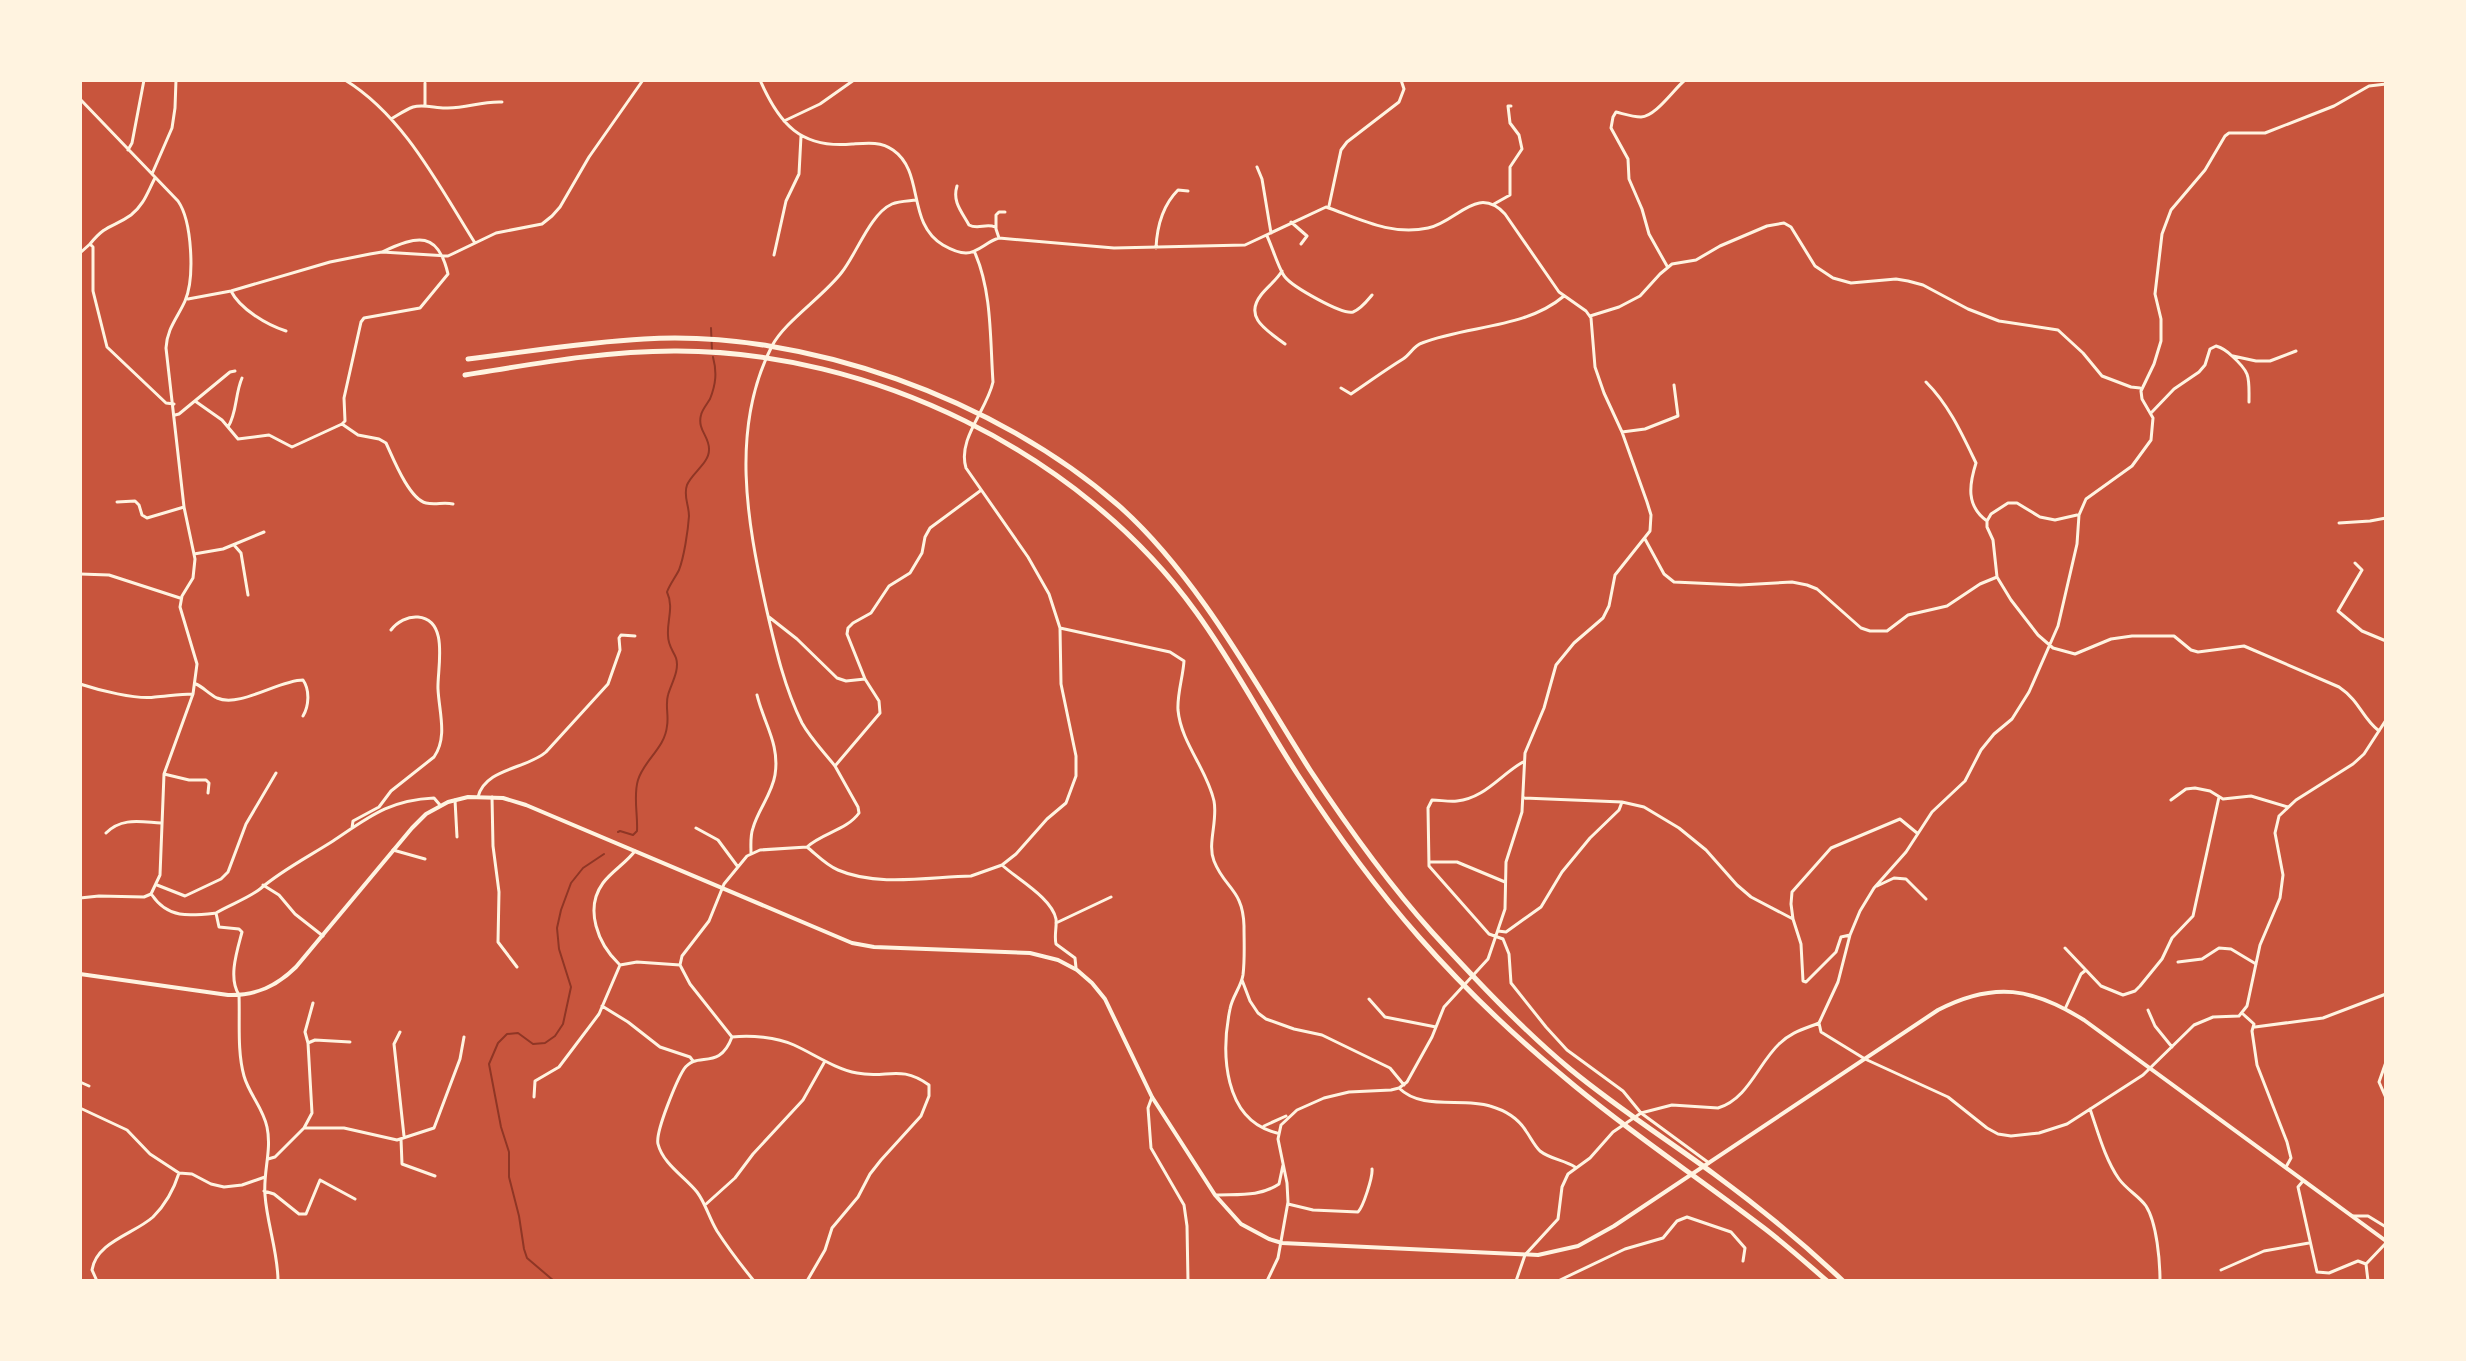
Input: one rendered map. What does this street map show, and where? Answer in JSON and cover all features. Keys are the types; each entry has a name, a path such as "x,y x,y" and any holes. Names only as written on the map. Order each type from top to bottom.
{"highway":[{"path":"468,359 646,339 717,341 794,351 858,366 909,384 970,410 1049,453 1119,506 1165,553 1246,665 1309,768 1367,853 1427,927 1485,990 1569,1068 1770,1217 1843,1281"},
{"path":"465,375 586,355 676,351 794,363 869,382 912,397 965,421 1041,464 1120,527 1155,560 1195,610 1298,774 1360,865 1418,936 1479,1001 1565,1079 1762,1226 1827,1281"}],"main road":[{"path":"80,974 239,995 269,988 282,981 323,936 419,821 455,800 492,797 526,805 859,945 1030,953 1058,960 1077,970 1105,999 1152,1097 1215,1195 1241,1224 1282,1243 1525,1255 1553,1253 1588,1242 1938,1010 1976,994 1996,991 2044,998 2065,1009 2386,1242"}],"street":[{"path":"128,150 144,80"},
{"path":"80,253 101,230 139,208 148,195 172,128 176,80"},
{"path":"345,80 368,95 391,119 421,158 475,243"},
{"path":"186,299 231,291 330,262 382,252 443,257 453,255 496,233 542,224 552,216 643,80"},
{"path":"760,80 771,104 801,136 832,145 869,143 891,148 901,157 908,171 923,224 937,241 958,252 974,252 999,238 1095,247 1245,245 1320,208 1329,207 1374,226 1434,227 1475,204 1492,204 1510,195 1510,167 1522,149 1519,135 1510,123 1508,106 1511,106"},
{"path":"784,121 820,104 854,80"},
{"path":"1329,207 1341,150 1399,102 1404,89 1401,80"},
{"path":"1667,267 1649,234 1629,179 1628,159 1611,128 1616,112 1639,117 1653,114 1685,80"},
{"path":"425,83 425,106"},
{"path":"2386,84 2369,86 2334,106 2265,133 2229,133 2205,170 2171,210 2166,219 2155,294 2161,341 2142,387 2142,399 2153,418 2153,433 2145,450 2117,478 2090,495 2079,515 2066,601 2022,706 1981,750 1965,781 1932,812 1906,852 1874,888 1850,935 1838,982 1819,1026 1821,1032 1865,1059 1948,1097 1979,1123 1998,1134 2039,1133 2067,1124 2151,1069 2194,1025 2213,1017 2242,1014 2247,1006 2264,930 2280,898 2283,875 2275,833 2279,816 2296,800 2353,764 2364,754 2386,720"},
{"path":"80,99 178,201 186,216 189,285 186,299 171,323 167,341 184,507 195,568 181,599 182,615 196,657 196,684 164,774 157,885 151,894 136,898 80,898"},
{"path":"391,119 413,107 464,107 484,101 502,102"},
{"path":"774,255 786,201 799,174 801,136"},
{"path":"1257,167 1262,179 1269,235 1287,280 1343,313 1362,307 1372,295"},
{"path":"957,186 954,194 957,205 969,225 976,228 995,227"},
{"path":"1156,248 1162,213 1178,190 1188,191"},
{"path":"807,1281 825,1250 832,1228 858,1197 881,1160 921,1116 929,1085 907,1073 861,1074 848,1071 777,1040 732,1037 690,984 680,965 682,956 709,921 722,889 751,853 807,847 859,813 835,766 802,722 777,655 754,553 746,493 749,420 752,396 773,343 844,270 885,209 894,203 916,200"},
{"path":"1267,1281 1278,1258 1288,1204 1278,1134 1281,1125 1309,1103 1340,1094 1404,1085 1411,1077 1444,1007 1488,959 1505,909 1506,858 1519,824 1524,762 1556,665 1574,643 1603,618 1609,606 1615,575 1650,531 1651,515 1595,367 1590,316 1553,285 1505,214 1492,204"},
{"path":"999,238 995,227 996,215 1005,212"},
{"path":"1291,222 1307,236 1301,244"},
{"path":"1590,316 1619,307 1640,296 1667,267 1696,260 1767,226 1784,223 1791,227 1815,266 1833,278 1864,283 1901,279 1923,285 1968,309 1999,321 2058,330 2102,376 2131,387 2142,387"},
{"path":"195,401 222,420 238,439 269,435 292,447 342,424 345,421 344,398 361,322 370,315 420,308 448,274 442,251 433,243 420,240 396,245 382,252"},
{"path":"90,244 93,247 93,291 107,347 166,403 174,404"},
{"path":"807,847 839,871 876,880 971,876 1002,865 1016,854 1066,803 1076,776 1076,756 1061,684 1060,628 1049,594 1040,575 980,491 963,457 993,382 987,293 982,269 974,252"},
{"path":"1282,271 1261,295 1254,312 1256,320 1285,344"},
{"path":"231,291 235,298 271,326 286,331"},
{"path":"1341,388 1351,394 1406,357 1419,344 1451,333 1499,326 1542,310 1564,296"},
{"path":"2151,413 2174,389 2199,372 2212,347 2221,346 2247,371 2249,402"},
{"path":"2233,356 2270,361 2296,351"},
{"path":"175,415 235,371"},
{"path":"228,427 232,423 242,378"},
{"path":"1926,382 1939,395 1958,425 1976,463 1969,493 1980,516 1987,521 1998,566 1997,577 2038,635 2053,648 2075,654 2111,639 2132,636 2174,636 2198,652 2244,646 2339,687 2359,704 2367,720 2383,728"},
{"path":"1622,432 1645,429 1678,416 1674,385"},
{"path":"342,424 358,435 386,443 409,487 421,500 453,504"},
{"path":"835,766 880,713 879,701 865,679 847,634 848,628 871,613 889,586 910,573 922,553 930,528 980,491"},
{"path":"117,502 135,501 147,518 184,507"},
{"path":"1987,521 1991,514 2008,503 2017,503 2040,517 2055,520 2079,515"},
{"path":"2339,523 2386,518"},
{"path":"194,554 234,545 264,532"},
{"path":"1645,539 1664,574 1674,582 1740,585 1792,582 1807,585 1817,589 1861,628 1877,632 1887,631 1908,615 1947,606 1980,584 1997,577"},
{"path":"234,545 241,553 248,595"},
{"path":"2355,563 2362,570 2338,611 2362,631 2386,641"},
{"path":"80,574 109,575 181,599"},
{"path":"768,616 837,678 846,681 865,679"},
{"path":"352,828 353,821 379,807 391,791 434,757 442,739 438,690 442,650 434,627 420,617 410,618 391,630"},
{"path":"1060,628 1170,652 1184,661 1178,708 1182,728 1213,799 1215,825 1211,846 1214,862 1239,898 1244,913 1242,980 1250,1001 1266,1019 1322,1035 1390,1068 1404,1085"},
{"path":"478,797 482,786 492,779 546,752 608,684 620,650 621,635 635,636"},
{"path":"196,684 215,697 226,699 303,680 307,690 307,707 303,716"},
{"path":"80,684 135,697 193,694"},
{"path":"751,853 752,830 774,780 776,768 774,739 757,695"},
{"path":"1524,762 1482,794 1458,801 1432,800 1428,808 1429,866 1489,934 1503,939 1507,946 1511,983 1525,1004 1567,1050 1623,1091 1641,1113 1709,1163"},
{"path":"157,885 185,896 225,876 246,824 276,773"},
{"path":"164,774 189,780 206,780 209,783 208,793"},
{"path":"2171,800 2186,789 2195,788 2210,791 2223,799 2251,796 2288,807"},
{"path":"492,797 493,846 499,892 498,942 517,967"},
{"path":"2065,948 2101,986 2123,995 2135,991 2162,959 2168,943 2193,916 2219,797"},
{"path":"151,894 173,913 194,916 216,913 259,890 361,820 404,801 434,798 440,806"},
{"path":"1523,798 1622,802 1644,807 1679,828 1706,850 1744,891 1793,919"},
{"path":"455,800 457,837"},
{"path":"1498,931 1506,932 1536,913 1562,872 1619,810 1622,802"},
{"path":"1850,935 1841,937 1836,952 1806,982 1803,981 1801,944 1791,904 1796,885 1838,843 1900,819 1917,834"},
{"path":"106,833 121,822 161,823"},
{"path":"696,828 718,840 738,867"},
{"path":"393,850 425,859"},
{"path":"620,965 607,951 593,918 593,910 605,881 635,851"},
{"path":"1429,862 1457,862 1505,882"},
{"path":"1002,865 1040,896 1053,912 1056,944 1075,958 1077,970"},
{"path":"1874,888 1899,877 1906,879 1926,899"},
{"path":"263,885 279,895 295,914 323,936"},
{"path":"1056,923 1111,897"},
{"path":"216,913 219,927 242,932 234,974 235,989 239,995 243,1071 266,1122 269,1147 264,1191 278,1281"},
{"path":"2178,962 2202,959 2219,948 2231,949 2256,964"},
{"path":"620,965 637,962 680,965"},
{"path":"534,1097 535,1081 559,1067 602,1006 620,965"},
{"path":"2065,1009 2081,974 2086,970"},
{"path":"1242,980 1230,1006 1227,1033 1230,1087 1239,1106 1261,1126 1278,1134"},
{"path":"2255,1027 2323,1018 2384,995 2386,1002"},
{"path":"1369,999 1385,1017 1436,1027"},
{"path":"268,1159 275,1157 304,1128 312,1113 305,1032 313,1003"},
{"path":"602,1006 660,1047 690,1057 694,1062"},
{"path":"2148,1010 2155,1026 2172,1047"},
{"path":"2242,1014 2252,1020 2255,1027"},
{"path":"1516,1281 1525,1255 1558,1219 1562,1187 1568,1174 1590,1158 1613,1132 1641,1113 1672,1105 1725,1106 1735,1100 1757,1075 1781,1042 1799,1029 1819,1026"},
{"path":"2255,1027 2252,1031 2257,1065 2291,1158 2286,1167"},
{"path":"400,1032 394,1044 402,1164 435,1176"},
{"path":"304,1128 337,1127 402,1138 434,1128 460,1059 464,1037"},
{"path":"732,1037 721,1055 712,1060 694,1062 685,1068 659,1128 658,1142 662,1154 697,1193 715,1228 754,1281"},
{"path":"308,1043 315,1040 350,1042"},
{"path":"705,1205 735,1178 803,1100 825,1061"},
{"path":"2386,1062 2379,1082 2386,1098"},
{"path":"80,1082 89,1086"},
{"path":"1399,1088 1406,1096 1440,1102 1474,1103 1501,1110 1519,1121 1544,1155 1575,1167"},
{"path":"1152,1097 1148,1108 1151,1148 1184,1205 1188,1281"},
{"path":"80,1108 127,1130 150,1154 179,1173 192,1174 224,1187 265,1177"},
{"path":"2090,1109 2118,1178 2145,1204 2150,1214 2159,1249 2160,1281"},
{"path":"1261,1126 1290,1116"},
{"path":"1215,1195 1253,1194 1269,1190 1279,1184 1283,1165"},
{"path":"1288,1204 1313,1210 1358,1212 1363,1207 1365,1193 1373,1179 1372,1169"},
{"path":"97,1281 92,1270 97,1255 152,1217 167,1200 179,1173"},
{"path":"264,1191 274,1194 303,1215 320,1180 355,1199"},
{"path":"2303,1180 2298,1187 2314,1268 2319,1273 2329,1273 2354,1262 2366,1264"},
{"path":"2352,1216 2368,1216 2386,1227"},
{"path":"1558,1281 1625,1249 1663,1238 1677,1221 1687,1217 1731,1232 1745,1248 1743,1261"},
{"path":"2368,1281 2366,1264 2386,1242"},
{"path":"2221,1270 2264,1251 2309,1243"}],"waterway":[{"path":"711,328 712,351"},
{"path":"618,832 633,835 637,831 638,780 662,741 667,726 667,699 677,663 668,639 670,608 667,592 679,570 686,544 689,516 687,485 708,455 709,445 700,420 715,383 713,357"},
{"path":"554,1281 527,1258 524,1249 509,1177 509,1152 489,1064 498,1043 507,1034 518,1033 533,1044 545,1043 555,1036 563,1024 571,987 559,949 557,928 561,910 571,883 583,868 604,854"}]}
